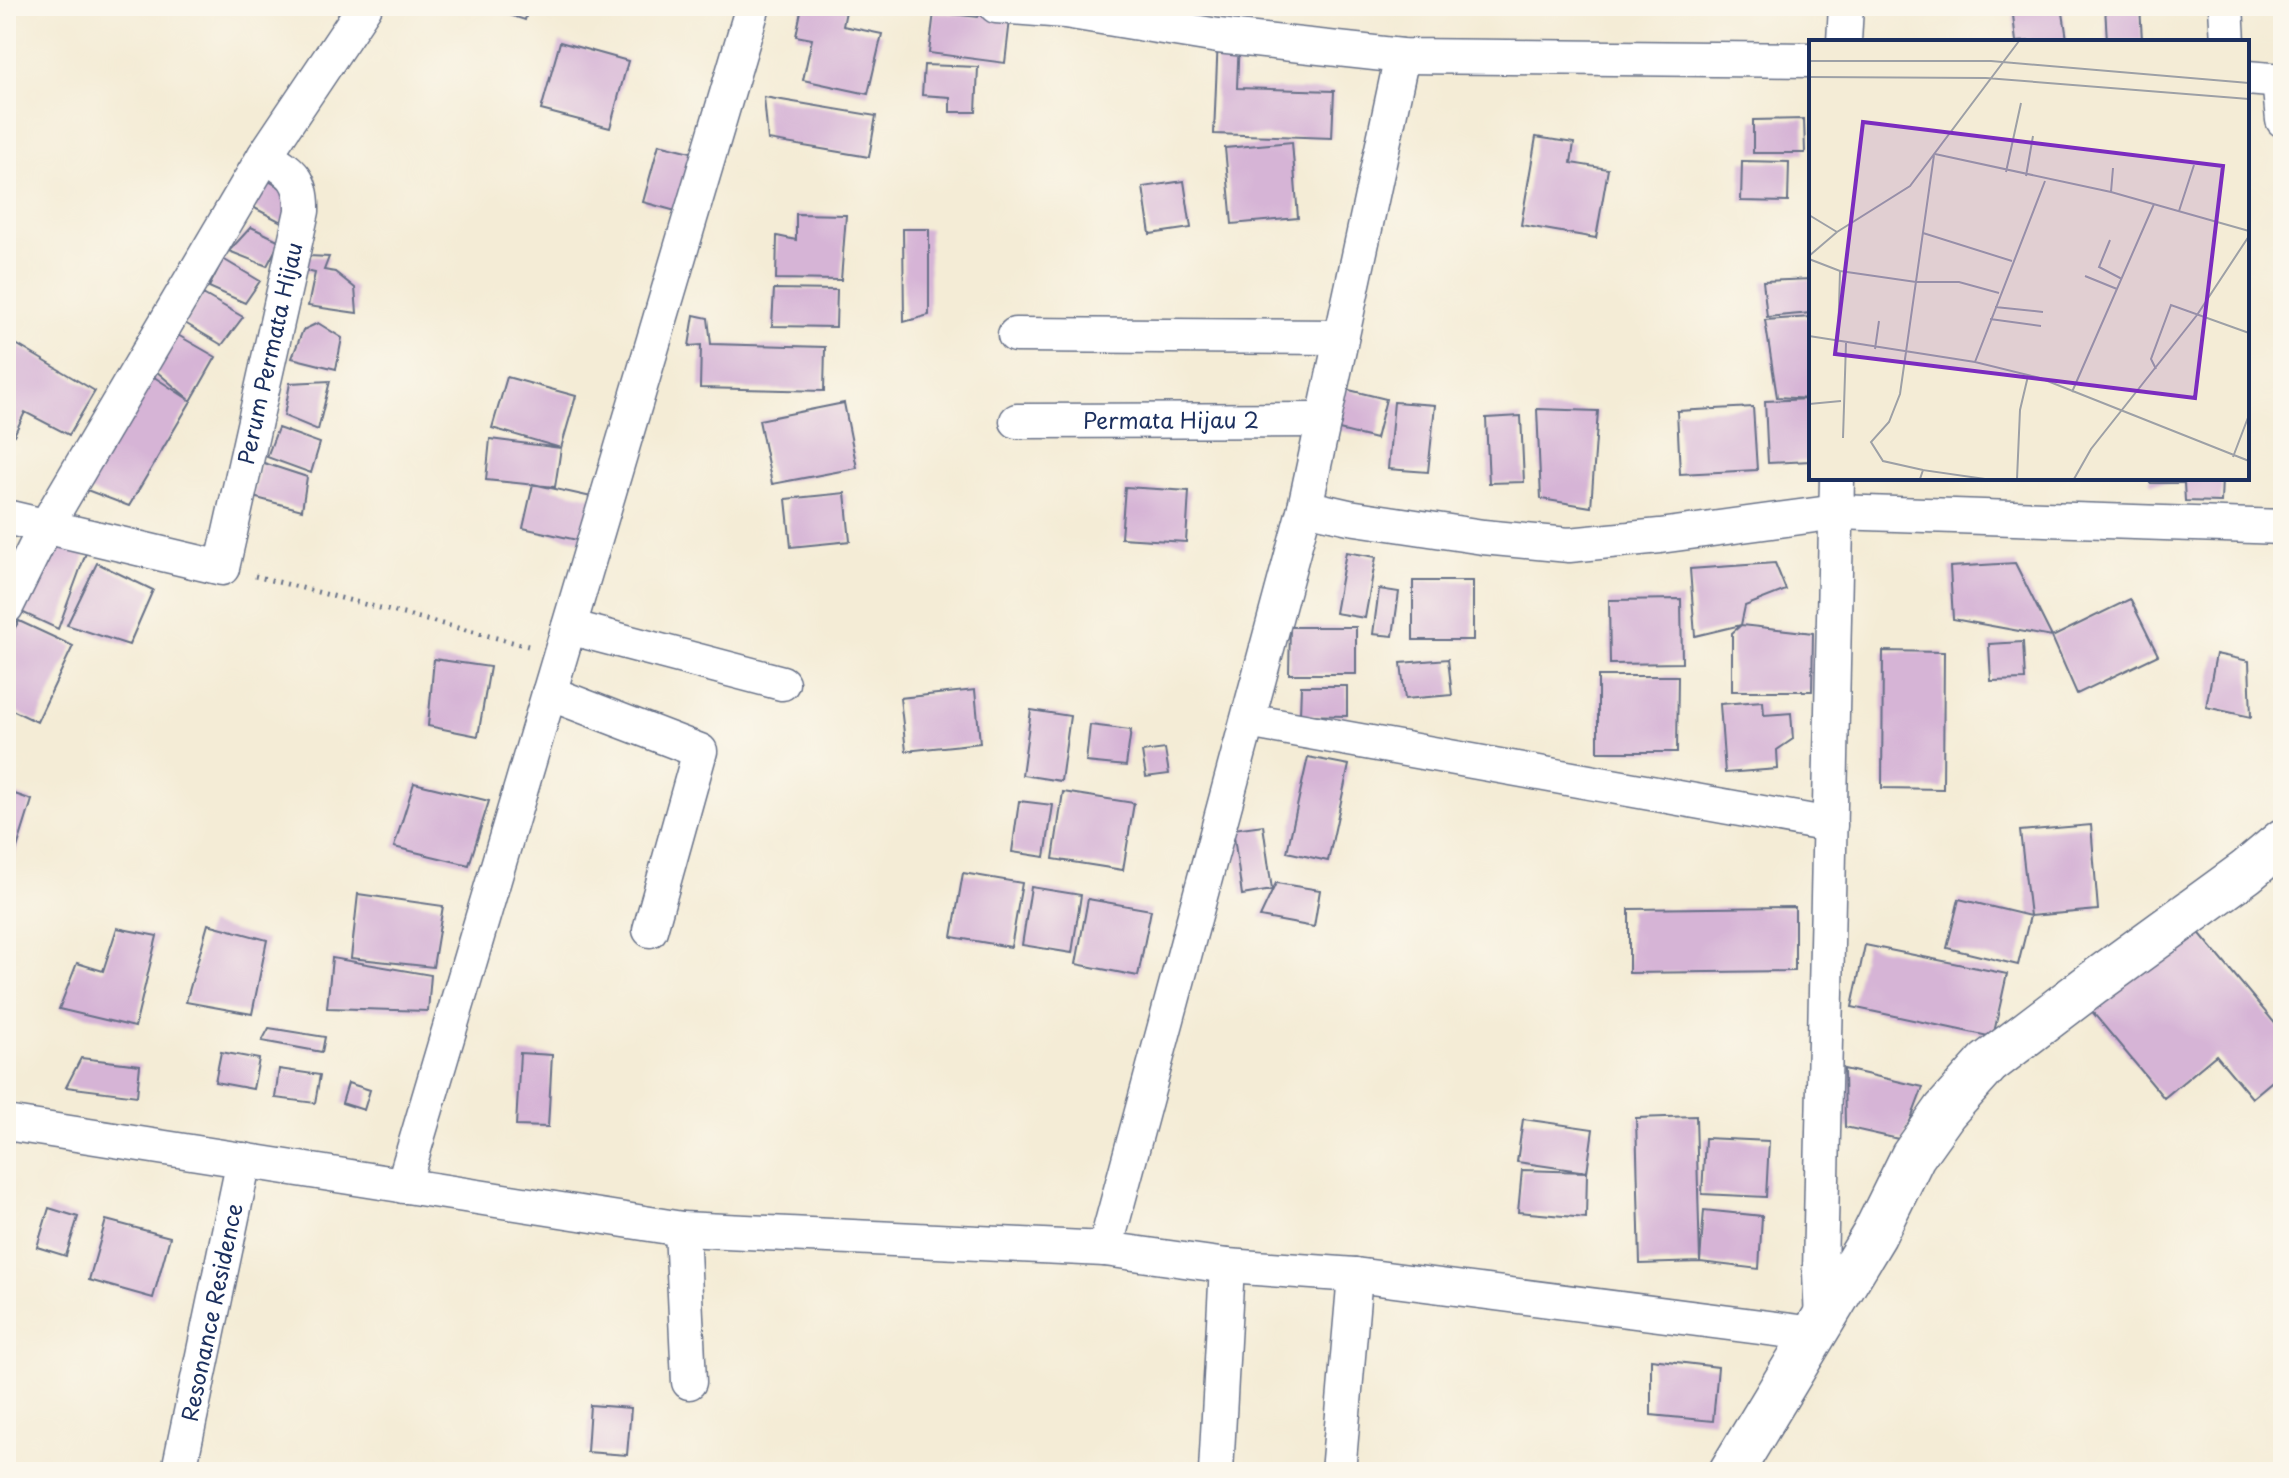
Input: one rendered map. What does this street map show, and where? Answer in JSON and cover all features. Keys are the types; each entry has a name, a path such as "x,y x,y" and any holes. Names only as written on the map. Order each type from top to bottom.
{"main road":[{"path":"1731,1472 1874,1235 1913,1156 1945,1111 1988,1063 2246,872 2283,841"}],"street":[{"path":"6,607 46,526 265,155 365,6"},
{"path":"403,1186 753,6"},
{"path":"996,6 1065,9 1218,36 1402,56 1809,60"},
{"path":"1844,40 1846,6"},
{"path":"2226,6 2228,40"},
{"path":"1105,1249 1305,507 1402,56"},
{"path":"2270,80 2283,120"},
{"name":"Perum Permata Hijau","path":"222,568 302,211 299,183 291,172 265,155"},
{"path":"1015,335 1341,337"},
{"name":"Permata Hijau 2","path":"1017,421 1324,420"},
{"path":"6,1123 682,1229 1105,1249 1227,1266 1355,1275 1819,1328 1837,480"},
{"path":"1305,507 1349,517 1483,537 1569,545 1837,512 2283,527"},
{"path":"6,517 222,568"},
{"path":"565,640 782,683"},
{"path":"549,693 700,751 650,930"},
{"path":"1248,721 1830,825"},
{"name":"Resonance Residence","path":"180,1465 244,1160"},
{"path":"682,1229 689,1382"},
{"path":"1216,1472 1227,1266"},
{"path":"1338,1472 1355,1275"}],"path":[{"path":"222,568 565,640"}],"building":[{"path":"482,6 529,6 525,20"},
{"path":"802,6 847,6 843,26 882,34 868,94 803,80 812,39 796,36"},
{"path":"2012,6 2062,6 2067,39 2016,40"},
{"path":"2105,6 2140,6 2142,40 2107,40"},
{"path":"984,8 1011,11 1005,63 929,53 934,12 978,17"},
{"path":"1218,37 1239,38 1237,88 1334,91 1332,138 1214,134"},
{"path":"560,42 628,61 610,128 541,110"},
{"path":"924,65 978,67 976,112 950,112 950,97 922,95"},
{"path":"764,97 876,116 869,157 768,140"},
{"path":"1804,119 1805,153 1753,153 1753,120"},
{"path":"1536,137 1574,143 1571,163 1608,169 1596,238 1521,225"},
{"path":"1292,142 1298,218 1232,224 1225,148"},
{"path":"659,144 699,154 683,213 643,202"},
{"path":"1742,161 1789,162 1788,202 1741,201"},
{"path":"265,179 293,195 287,225 245,203"},
{"path":"1184,181 1191,228 1150,234 1143,187"},
{"path":"796,214 846,215 841,280 776,279 777,236 796,240"},
{"path":"251,227 280,241 267,266 229,251"},
{"path":"903,229 929,229 929,315 904,322"},
{"path":"308,256 329,257 324,270 335,272 355,288 357,313 308,306 315,273 306,271"},
{"path":"223,259 260,281 245,303 209,287"},
{"path":"1809,279 1809,313 1767,317 1763,281"},
{"path":"774,289 837,290 836,327 772,326"},
{"path":"203,294 243,317 222,345 185,323"},
{"path":"694,315 708,318 711,344 825,347 824,391 700,388 701,345 689,346"},
{"path":"1809,317 1809,399 1777,397 1765,320"},
{"path":"318,323 342,338 336,369 292,358 303,330"},
{"path":"176,334 216,357 191,401 156,371"},
{"path":"11,341 95,391 69,435 25,412 14,435 6,429 6,351"},
{"path":"151,375 191,401 129,506 84,489"},
{"path":"507,377 576,396 561,448 492,428"},
{"path":"330,381 318,430 284,416 290,383"},
{"path":"1345,389 1386,399 1376,439 1335,429"},
{"path":"1809,399 1809,461 1768,463 1765,401"},
{"path":"1394,402 1435,405 1428,472 1388,469"},
{"path":"844,403 857,468 772,484 759,420"},
{"path":"1753,407 1757,470 1680,474 1677,411"},
{"path":"1537,409 1598,411 1591,507 1541,499"},
{"path":"1521,416 1524,482 1489,483 1486,418"},
{"path":"278,428 320,443 311,473 267,457"},
{"path":"490,439 561,448 555,487 486,480"},
{"path":"261,462 307,477 302,510 253,497"},
{"path":"2150,480 2222,480 2221,502 2185,501 2184,483 2150,483"},
{"path":"533,484 596,498 586,542 523,528"},
{"path":"1125,487 1189,491 1186,542 1121,538"},
{"path":"845,493 850,541 791,547 786,499"},
{"path":"47,542 86,553 58,629 15,609"},
{"path":"1346,552 1376,557 1365,618 1335,613"},
{"path":"97,563 153,590 129,645 67,625"},
{"path":"1775,563 1786,590 1745,606 1741,625 1695,636 1690,569"},
{"path":"2015,563 2052,637 1953,619 1950,567"},
{"path":"1413,581 1473,581 1473,640 1413,640"},
{"path":"1379,589 1399,592 1393,636 1373,634"},
{"path":"1681,599 1682,663 1610,664 1609,600"},
{"path":"2130,599 2158,655 2077,694 2052,637"},
{"path":"19,621 73,646 37,722 6,707 6,642"},
{"path":"1741,625 1813,633 1812,691 1732,691 1732,633"},
{"path":"1290,627 1356,627 1356,674 1289,674"},
{"path":"2023,642 2025,680 1991,681 1989,644"},
{"path":"1883,651 1944,652 1943,789 1882,788"},
{"path":"2216,654 2249,661 2251,717 2206,707"},
{"path":"434,659 490,667 478,736 428,726"},
{"path":"1448,659 1452,695 1405,699 1401,663"},
{"path":"1598,676 1678,676 1677,752 1598,752"},
{"path":"1301,686 1347,686 1347,716 1300,715"},
{"path":"975,690 980,743 906,751 900,698"},
{"path":"1763,701 1764,715 1791,713 1793,739 1777,750 1778,769 1725,773 1720,704"},
{"path":"1031,710 1070,716 1061,781 1022,775"},
{"path":"1090,725 1131,730 1126,766 1086,762"},
{"path":"1165,749 1169,774 1146,777 1142,752"},
{"path":"1308,757 1349,765 1328,861 1287,852"},
{"path":"414,783 489,801 469,865 394,847"},
{"path":"6,791 32,800 11,867 6,866"},
{"path":"1063,792 1134,803 1123,870 1053,859"},
{"path":"1019,801 1053,805 1045,857 1012,852"},
{"path":"1263,825 1272,890 1242,895 1233,829"},
{"path":"2091,825 2098,910 2030,916 2020,831"},
{"path":"963,873 1022,883 1011,947 952,937"},
{"path":"1276,883 1320,890 1314,927 1260,917"},
{"path":"1031,887 1081,895 1072,953 1022,945"},
{"path":"358,894 443,906 433,967 351,958"},
{"path":"1088,899 1151,910 1138,976 1076,964"},
{"path":"1959,899 2030,916 2018,965 1947,948"},
{"path":"1795,907 1795,971 1629,973 1629,909"},
{"path":"2191,923 2283,1033 2283,1072 2252,1098 2216,1055 2164,1098 2089,1008"},
{"path":"208,924 267,940 252,1014 186,1002"},
{"path":"117,928 157,936 135,1027 59,1009 77,963 103,971"},
{"path":"1865,945 2007,974 1993,1037 1852,1007"},
{"path":"332,958 431,975 428,1011 327,1008"},
{"path":"269,1028 325,1037 322,1052 262,1041"},
{"path":"221,1052 259,1059 253,1089 215,1082"},
{"path":"520,1053 552,1055 548,1127 516,1126"},
{"path":"81,1058 140,1065 137,1096 66,1087"},
{"path":"279,1069 320,1075 315,1103 275,1098"},
{"path":"1844,1069 1923,1087 1903,1140 1845,1127"},
{"path":"348,1083 370,1090 364,1110 342,1103"},
{"path":"1696,1116 1700,1262 1640,1264 1636,1118"},
{"path":"1523,1119 1593,1129 1587,1172 1517,1162"},
{"path":"1705,1138 1769,1141 1766,1197 1702,1194"},
{"path":"1522,1170 1587,1172 1586,1218 1518,1212"},
{"path":"49,1208 78,1217 66,1256 37,1247"},
{"path":"1704,1210 1762,1216 1759,1269 1700,1262"},
{"path":"106,1220 170,1237 153,1298 89,1280"},
{"path":"1651,1359 1718,1367 1713,1421 1651,1415"},
{"path":"590,1405 631,1408 627,1455 587,1452"}]}
